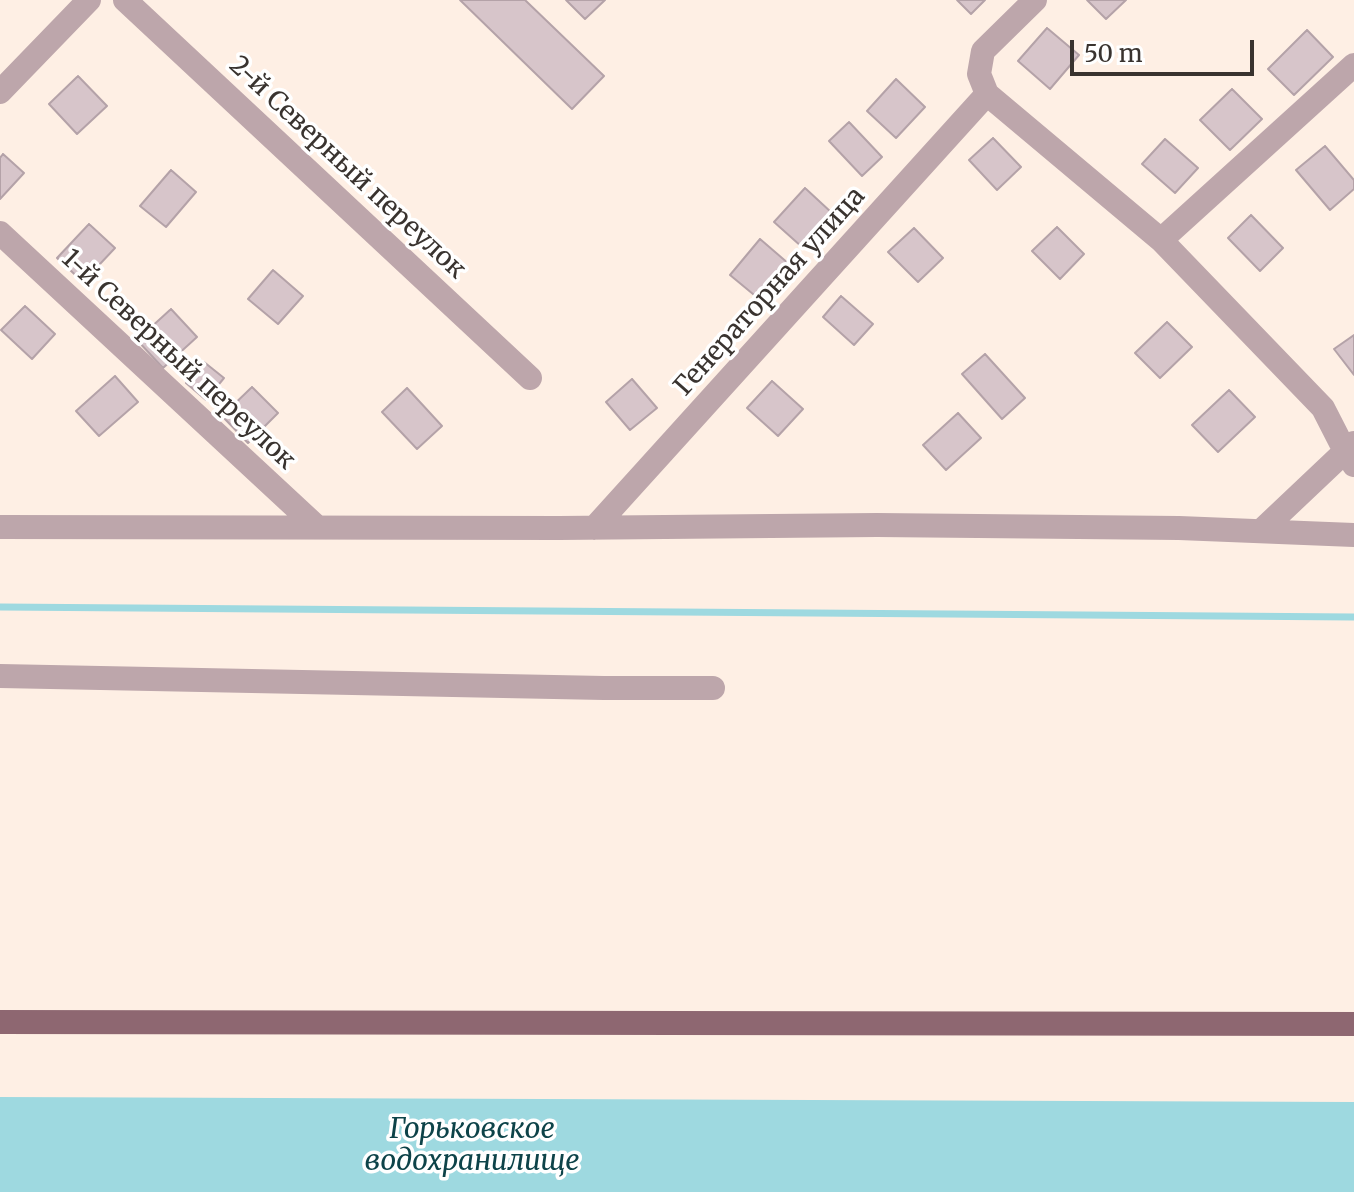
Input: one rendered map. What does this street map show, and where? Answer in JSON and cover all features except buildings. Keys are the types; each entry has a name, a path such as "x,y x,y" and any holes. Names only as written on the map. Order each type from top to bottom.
{"main road":[{"path":"0,1022 1354,1024"}],"street":[{"path":"0,92 89,0"},
{"name":"2-й Северный переулок","path":"125,0 530,378"},
{"path":"1035,0 983,51 979,74 987,94 1161,240 1323,408 1351,453 1261,531"},
{"path":"1161,240 1354,65"},
{"name":"Генераторная улица","path":"594,528 987,94"},
{"name":"1-й Северный переулок","path":"0,233 317,527"},
{"path":"0,527 877,525 1354,535"},
{"path":"0,676 713,688"}],"water":[{"name":"Горьковское водохранилище","path":"0,1097 1354,1102 1354,1192 0,1192"}],"waterway":[{"path":"0,607 1354,617"}]}
